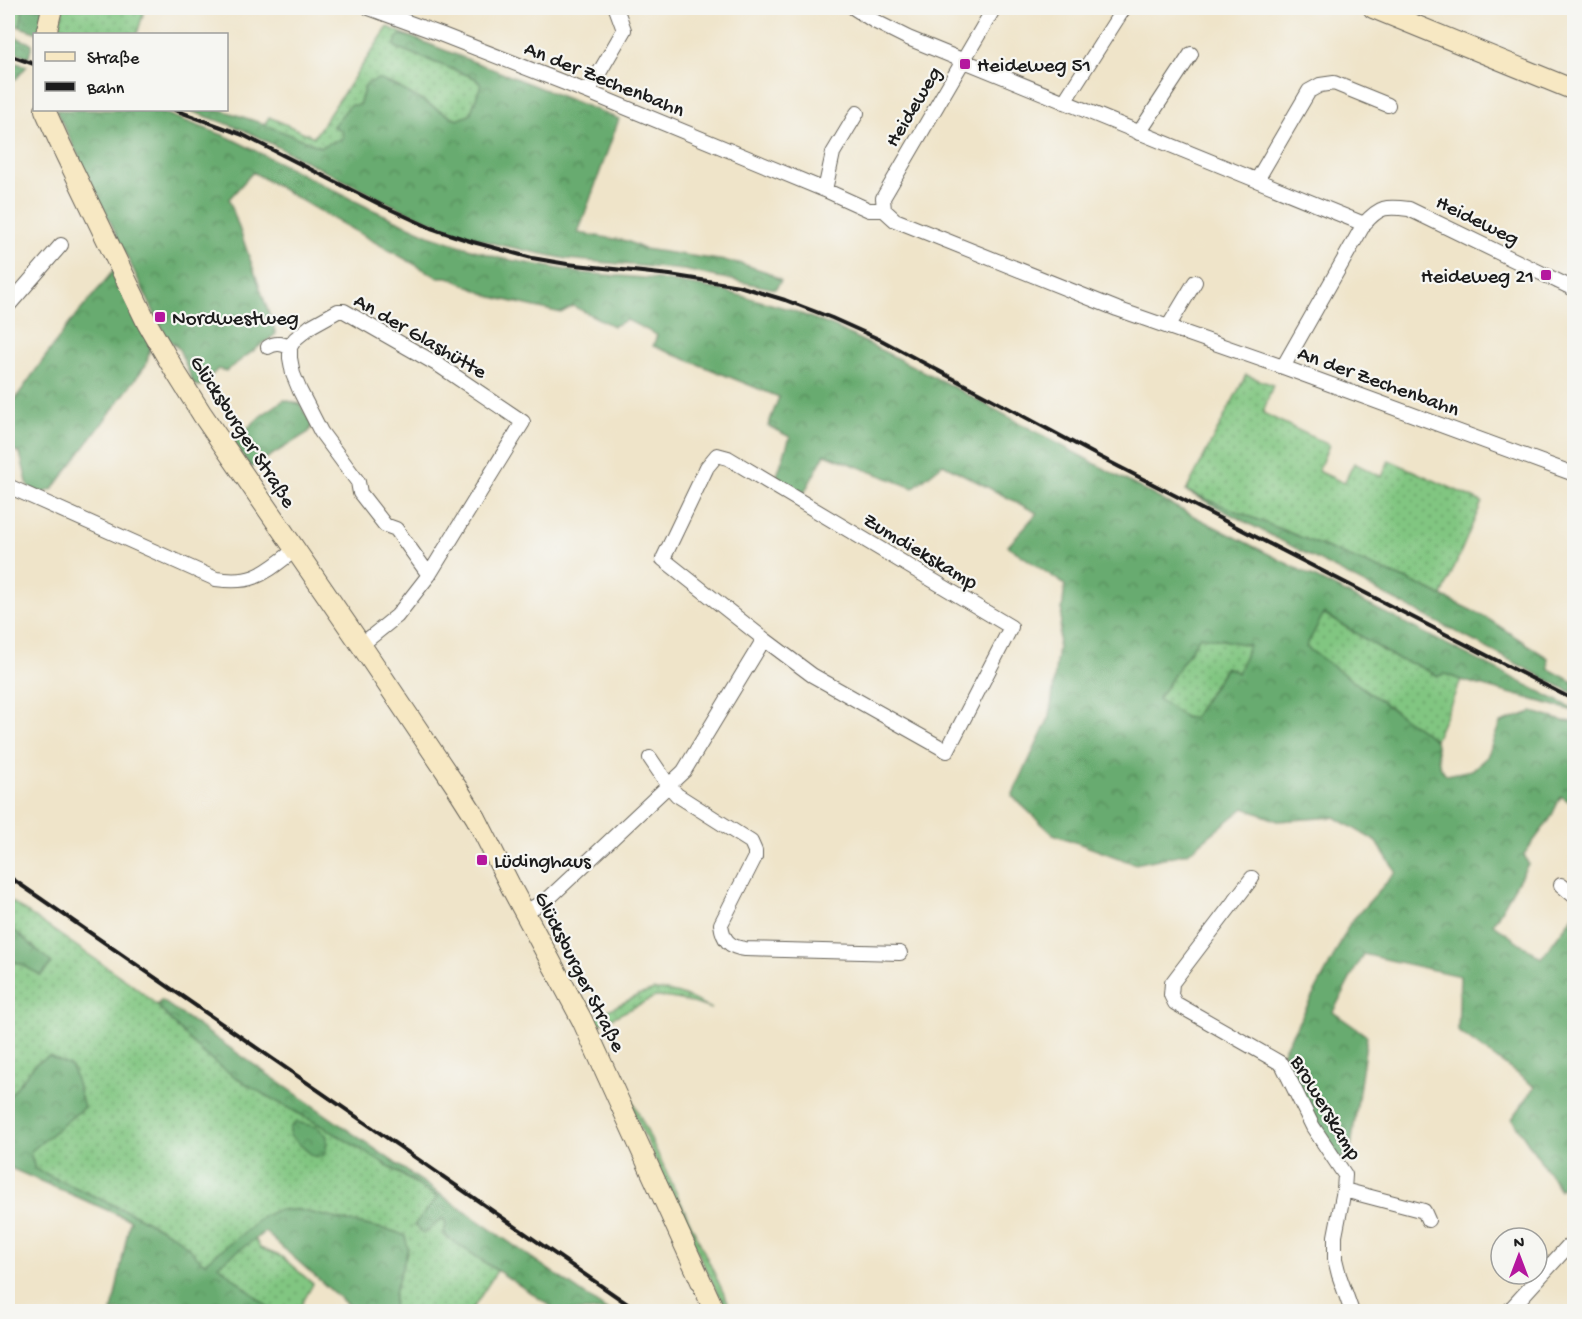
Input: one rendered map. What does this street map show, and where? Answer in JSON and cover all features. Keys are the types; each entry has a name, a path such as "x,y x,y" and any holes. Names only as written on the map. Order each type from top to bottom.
{"main road":[{"path":"46,33 52,8"},
{"path":"1373,8 1575,90"},
{"name":"Glücksburger Straße","path":"45,111 147,323 202,414 361,645 469,808 495,854 582,1020 716,1311"}],"street":[{"name":"An der Zechenbahn","path":"369,8 588,93 869,210 884,210 895,220 1117,309 1575,474"},
{"path":"588,93 624,30 616,8"},
{"name":"Heideweg","path":"854,8 908,38 1364,224"},
{"name":"Heideweg","path":"884,210 883,198 994,8"},
{"path":"1064,102 1124,8"},
{"path":"1139,133 1191,54"},
{"path":"1257,180 1309,92 1320,85 1334,83 1388,105"},
{"path":"825,190 833,153 857,113"},
{"name":"Heideweg","path":"1283,367 1364,224 1375,212 1391,207 1409,209 1575,289"},
{"path":"8,306 60,245"},
{"path":"1168,327 1195,282"},
{"name":"An der Glashütte","path":"290,347 295,339 310,326 338,311 344,311 440,366 523,422 429,575 398,616 361,645"},
{"path":"268,347 274,344 290,347 293,374 321,432 358,482 360,494 385,525 396,529 429,575"},
{"name":"Zumdiekskamp","path":"717,456 728,458 1011,627 947,751 812,675 764,639 663,559 707,467 717,456"},
{"path":"8,486 216,579 246,580 260,576 295,550"},
{"path":"525,912 548,899 684,771 764,639"},
{"path":"650,758 677,795 751,842 754,847 754,857 721,924 724,938 729,944 745,949 900,953"},
{"name":"Browerskamp","path":"1252,878 1172,983 1171,994 1175,1003 1282,1064 1313,1127 1345,1174 1335,1236 1335,1259 1347,1308"},
{"path":"1561,885 1575,896"},
{"name":"Browerskamp","path":"1344,1190 1424,1211 1428,1220"},
{"path":"1508,1311 1569,1245"}],"green space":[{"path":"8,8 23,8 20,27 8,22"},
{"path":"23,8 46,8 41,33 20,27"},
{"path":"63,8 145,8 137,33 58,33"},
{"path":"388,27 411,37 400,35 396,47 475,78 481,85 470,115 457,120 394,85 366,84 359,105 333,126 342,131 344,138 321,147 264,125 269,117 314,137"},
{"path":"8,34 32,44 29,57 8,50"},
{"path":"400,35 411,37 619,119 578,233 627,241 644,249 739,263 767,272 781,281 775,289 684,270 567,259 496,244 454,231 397,207 244,130 191,111 225,111 320,147 343,138 342,131 333,126 350,105 359,105 366,84 378,79 394,85 457,120 470,115 481,85 475,78 395,47 396,39"},
{"path":"8,61 27,66 16,79 8,78"},
{"path":"56,111 159,111 228,137 369,208 431,236 499,258 582,273 657,279 717,289 789,309 837,328 944,382 1166,502 1574,709 1574,711 1445,674 1438,676 1414,664 1397,659 1324,613 1306,647 1435,740 1440,768 1447,775 1472,770 1487,757 1500,723 1532,712 1574,722 1574,805 1561,796 1550,819 1524,854 1528,864 1493,924 1541,958 1574,915 1574,1173 1560,1190 1512,1119 1535,1087 1458,1031 1460,976 1363,954 1333,1012 1367,1036 1350,1154 1337,1160 1295,1085 1282,1053 1350,923 1396,872 1377,842 1335,817 1278,821 1244,808 1188,853 1135,864 1053,834 1012,796 1050,716 1065,585 1008,546 1037,513 943,464 913,488 825,454 802,497 775,481 790,437 768,426 779,397 653,346 657,335 627,320 613,326 573,306 561,313 492,297 448,277 437,277 253,172 229,199 276,334 226,371 218,369 200,386 194,385 179,349 166,337","holes":["1200,636 1249,645 1238,673 1226,667 1194,717 1186,718 1158,699"]},
{"path":"115,269 151,345 146,365 53,489 41,494 28,486 20,453 8,448 8,409 66,328"},
{"path":"1246,375 1273,385 1263,413 1329,445 1318,471 1344,483 1354,463 1382,477 1389,460 1482,502 1442,596 1186,491"},
{"path":"284,400 300,404 312,425 309,432 251,468 233,441 262,415"},
{"path":"1186,491 1417,584 1485,617 1548,658 1549,669 1573,682 1573,693"},
{"path":"1323,613 1397,659 1414,664 1438,676 1445,674 1461,680 1435,740 1306,647"},
{"path":"1200,635 1250,645 1238,674 1225,668 1194,717 1186,718 1157,699"},
{"path":"8,899 130,983 157,1005 168,1018 263,1094 338,1135 438,1198 415,1225 438,1223 443,1218 446,1223 444,1235 497,1271 471,1311 393,1311 394,1294 408,1248 396,1232 298,1210 277,1210 250,1228 260,1248 282,1257 313,1284 298,1311 241,1311 178,1238 133,1214 35,1169 29,1152 84,1107 8,1098"},
{"path":"8,925 52,963 41,975 8,958"},
{"path":"654,990 677,993 712,1009 677,999 655,997 597,1025 732,1311 727,1311 703,1263 593,1024 598,1015"},
{"path":"161,1000 608,1311 558,1311 444,1235 446,1223 443,1218 423,1234 415,1224 438,1197 216,1064 157,1005"},
{"path":"49,1056 72,1067 84,1107 30,1152 35,1169 133,1214 178,1238 204,1263 250,1228 258,1219 277,1210 298,1210 396,1232 405,1236 408,1248 394,1294 393,1311 351,1311 352,1309 265,1232 218,1265 273,1311 112,1311 130,1220 8,1167 8,1098 35,1064"},
{"path":"296,1122 317,1127 327,1136 326,1151 322,1157 313,1156 290,1136 290,1128"}],"railway":[{"path":"8,55 33,64"},
{"path":"178,111 243,135 381,205 431,228 473,242 532,258 567,264 670,275 739,286 832,318 881,340 1100,457 1574,700"},
{"path":"8,876 639,1312"}],"place":[{"name":"Heideweg 51","path":"965,64"},
{"name":"Heideweg 21","path":"1546,275"},
{"name":"Nordwestweg","path":"160,317"},
{"name":"Lüdinghaus","path":"482,860"}]}
